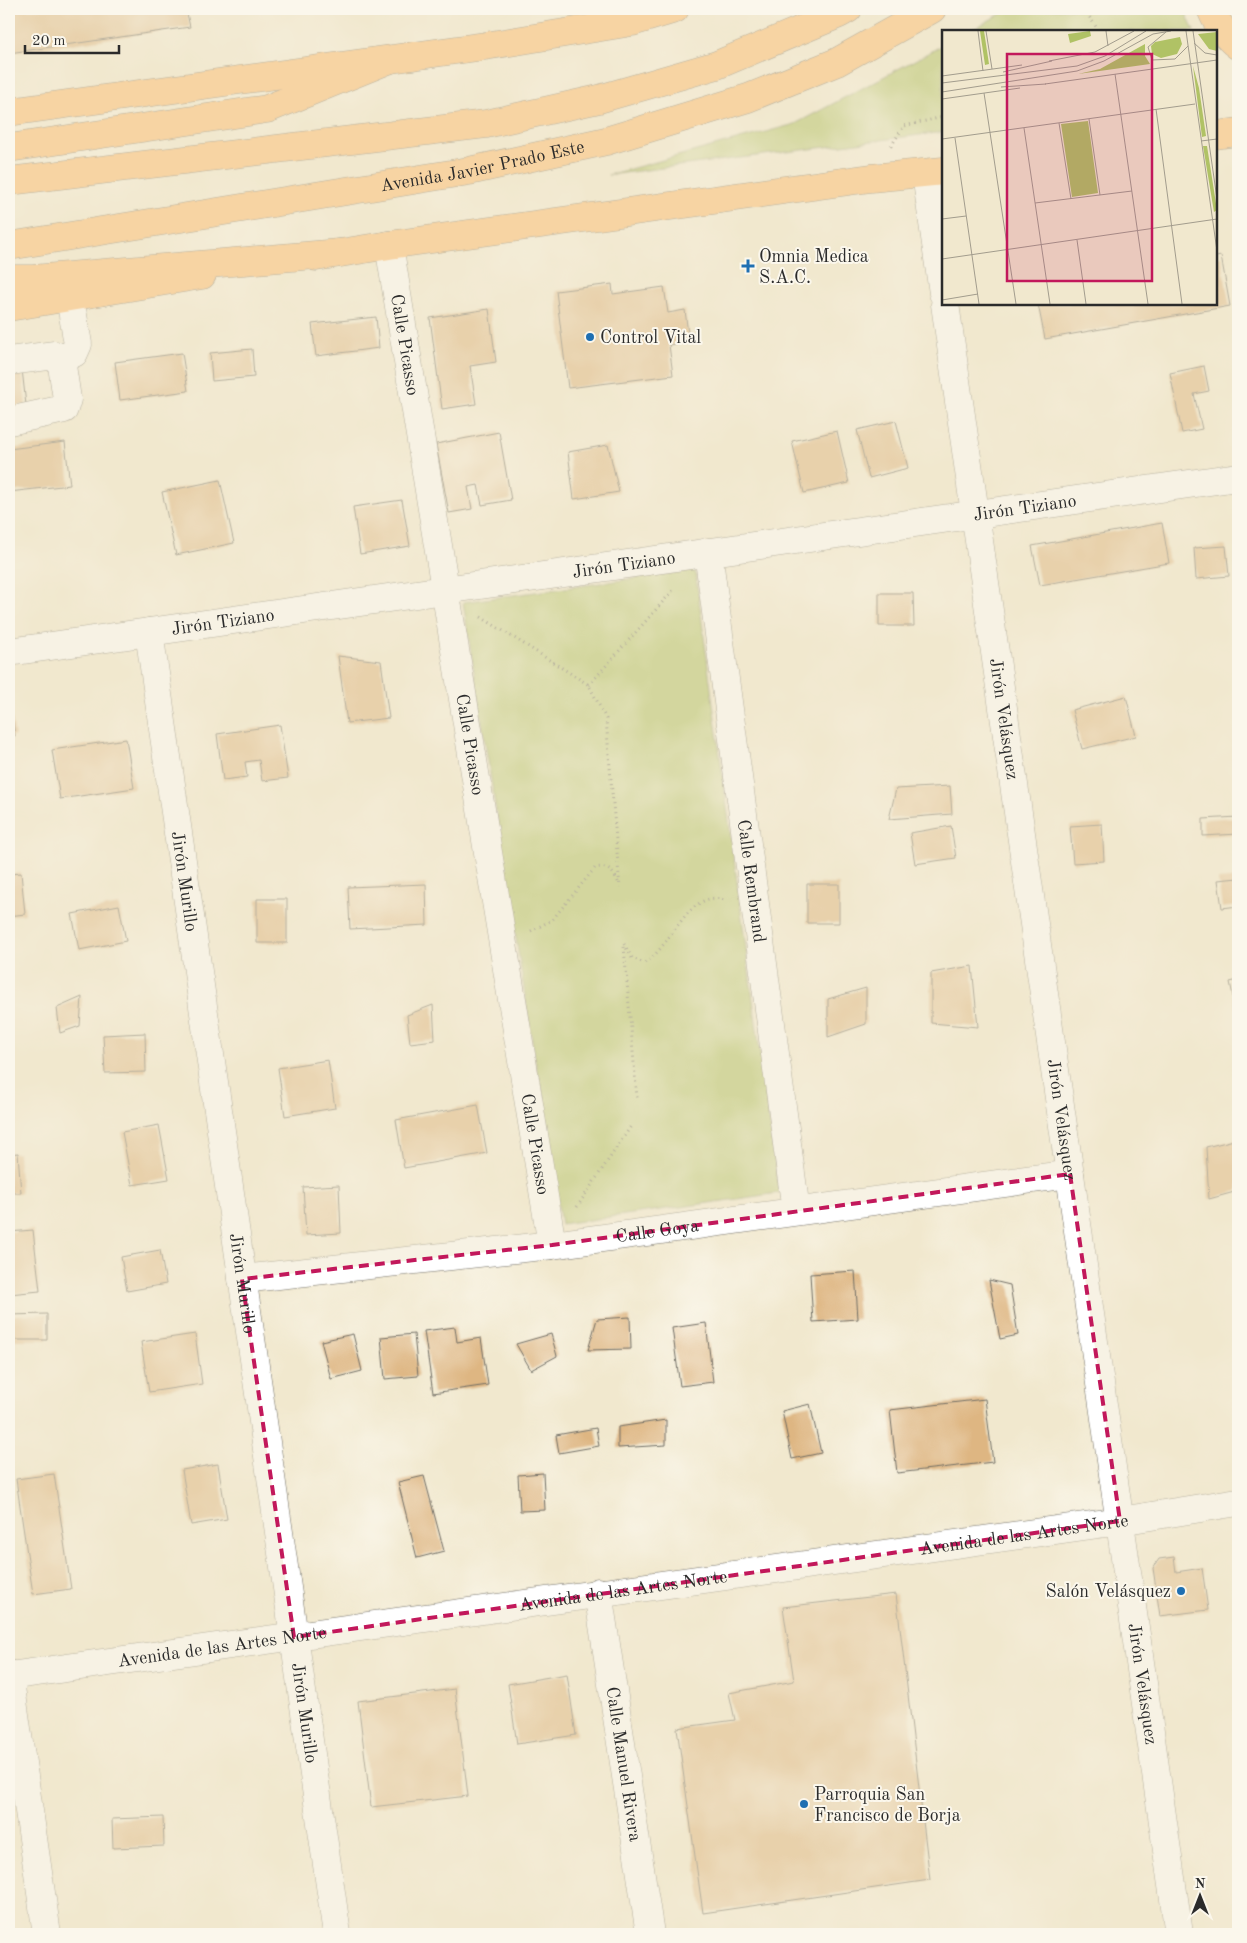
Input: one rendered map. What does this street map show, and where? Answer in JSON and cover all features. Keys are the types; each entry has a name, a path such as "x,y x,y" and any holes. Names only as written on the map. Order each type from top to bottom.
{"main road":[{"path":"9,112 388,60 632,22 675,9"},
{"path":"9,181 486,124 599,99 717,65 848,9"},
{"name":"Avenida Javier Prado Este","path":"9,246 469,171 606,141 748,98 828,66 932,9"},
{"path":"1211,9 1221,29 1238,46"},
{"path":"9,148 267,108 388,60"},
{"path":"1217,135 1238,132"},
{"path":"9,307 389,245 871,178 935,173"},
{"path":"9,279 33,279 339,253"}],"street":[{"path":"935,173 942,278"},
{"name":"Calle Picasso","path":"389,245 552,1245"},
{"path":"61,359 74,353 78,344 70,298"},
{"name":"Jirón Velásquez","path":"945,305 1179,1934"},
{"path":"9,361 55,355 61,359 67,399 64,409 9,421"},
{"name":"Jirón Tiziano","path":"9,652 446,593 708,552 1238,477"},
{"name":"Calle Rembrand","path":"708,552 796,1211"},
{"name":"Jirón Murillo","path":"149,632 337,1934"},
{"name":"Calle Goya","path":"242,1279 552,1245 1070,1174"},
{"name":"Avenida de las Artes Norte","path":"9,1675 294,1637 598,1592 1238,1502"},
{"name":"Calle Manuel Rivera","path":"598,1592 650,1934"},
{"path":"9,1675 47,1934"}],"path":[{"path":"1084,9 1098,30"},
{"path":"871,178 904,126 942,117"},
{"path":"589,685 708,552"},
{"path":"446,593 589,685 606,719 620,886 612,871 600,867 595,868 552,920 530,931 510,925 497,911"},
{"path":"637,1098 624,943 632,958 644,963 649,961 688,913 700,904 714,898 734,904 758,930"},
{"path":"552,1245 631,1126"}],"highlighted area":[{"path":"1070,1174 1120,1521 294,1637 242,1279 552,1245"}],"green space":[{"path":"1010,9 1184,9 1194,30 971,30"},
{"path":"942,46 942,132 608,175 795,124"},
{"path":"695,570 779,1193 561,1224 463,602"}],"building":[{"path":"9,9 186,9 190,27 9,53"},
{"path":"1221,256 1230,306 1045,339 1038,305 1217,305 1217,257"},
{"path":"612,284 613,294 664,287 668,313 685,310 689,342 669,345 673,375 568,388 556,291"},
{"path":"489,309 496,362 470,366 476,404 442,409 430,318"},
{"path":"376,317 379,348 316,356 312,324"},
{"path":"252,349 254,377 212,381 210,353"},
{"path":"182,353 188,391 120,400 115,362"},
{"path":"1204,366 1209,391 1194,394 1202,429 1182,433 1170,373"},
{"path":"22,369 26,405 9,407 9,371"},
{"path":"896,421 908,468 869,478 857,430"},
{"path":"837,431 849,483 804,493 792,441"},
{"path":"499,432 511,500 482,505 478,485 468,487 472,509 449,513 436,444"},
{"path":"65,442 70,485 9,492 9,449"},
{"path":"608,445 619,492 574,499 568,452"},
{"path":"220,480 234,543 176,555 162,492"},
{"path":"402,500 410,546 360,554 353,507"},
{"path":"1162,523 1169,563 1040,585 1032,546"},
{"path":"1226,546 1229,576 1196,579 1194,548"},
{"path":"879,593 913,593 914,626 879,626"},
{"path":"338,656 381,661 389,718 347,723"},
{"path":"1126,696 1136,736 1082,749 1072,710"},
{"path":"9,698 15,736 9,737"},
{"path":"280,725 288,778 262,781 259,760 245,762 247,777 223,780 217,734"},
{"path":"126,739 134,788 60,799 52,750"},
{"path":"950,786 952,814 889,819 896,789"},
{"path":"1238,817 1238,834 1203,836 1203,819"},
{"path":"1102,824 1104,861 1073,863 1070,826"},
{"path":"951,826 956,858 915,864 910,833"},
{"path":"21,873 25,914 9,916 9,874"},
{"path":"1238,878 1238,906 1222,908 1218,880"},
{"path":"426,884 427,925 350,929 348,887"},
{"path":"807,884 839,884 839,923 807,923"},
{"path":"257,899 287,899 287,943 257,943"},
{"path":"119,905 126,941 79,950 72,914"},
{"path":"972,966 978,1027 931,1023 931,973"},
{"path":"1238,980 1238,1015 1237,1015 1230,982"},
{"path":"866,988 866,1024 828,1037 828,999"},
{"path":"82,997 80,1026 60,1033 57,1008"},
{"path":"433,1005 435,1040 410,1043 407,1015"},
{"path":"145,1033 146,1072 105,1073 103,1035"},
{"path":"328,1060 335,1108 285,1116 278,1068"},
{"path":"478,1105 487,1153 404,1168 396,1120"},
{"path":"159,1125 169,1179 132,1185 122,1132"},
{"path":"1238,1139 1238,1191 1209,1199 1206,1147"},
{"path":"18,1153 21,1193 9,1193 9,1154"},
{"path":"339,1185 341,1233 306,1235 303,1187"},
{"path":"33,1230 40,1291 9,1294 9,1232"},
{"path":"160,1250 166,1284 127,1291 121,1257"},
{"path":"855,1271 858,1319 813,1322 810,1274"},
{"path":"989,1280 1010,1285 1018,1335 1000,1339"},
{"path":"47,1314 47,1340 9,1340 9,1315"},
{"path":"630,1317 631,1349 588,1350 597,1319"},
{"path":"706,1323 713,1382 680,1386 672,1328"},
{"path":"455,1327 457,1342 481,1338 488,1385 433,1393 424,1331"},
{"path":"195,1334 202,1384 149,1392 141,1342"},
{"path":"353,1334 362,1371 331,1379 321,1341"},
{"path":"414,1334 418,1376 385,1379 381,1337"},
{"path":"551,1334 557,1356 531,1370 516,1344"},
{"path":"985,1399 993,1462 897,1473 890,1410"},
{"path":"810,1404 821,1453 792,1459 782,1411"},
{"path":"666,1420 666,1445 618,1448 618,1427"},
{"path":"596,1428 599,1446 559,1453 556,1435"},
{"path":"218,1464 227,1519 191,1525 182,1470"},
{"path":"543,1473 545,1510 520,1511 518,1475"},
{"path":"54,1474 71,1589 33,1594 16,1479"},
{"path":"424,1476 444,1551 417,1558 398,1482"},
{"name":"Salón Velásquez","path":"1174,1557 1176,1572 1202,1568 1208,1610 1160,1616 1153,1568 1159,1559"},
{"name":"Parroquia San Francisco de Borja","path":"896,1594 930,1880 703,1913 677,1728 735,1720 729,1693 794,1681 783,1607"},
{"path":"567,1674 576,1735 517,1744 508,1684"},
{"path":"455,1689 468,1796 371,1807 358,1701"},
{"path":"163,1817 164,1846 113,1848 112,1819"}],"place":[{"name":"Omnia Medica S.A.C.","path":"748,266"},
{"name":"Control Vital","path":"590,337"},
{"name":"Salón Velásquez","path":"1181,1591"},
{"name":"Parroquia San Francisco de Borja","path":"804,1804"}]}
